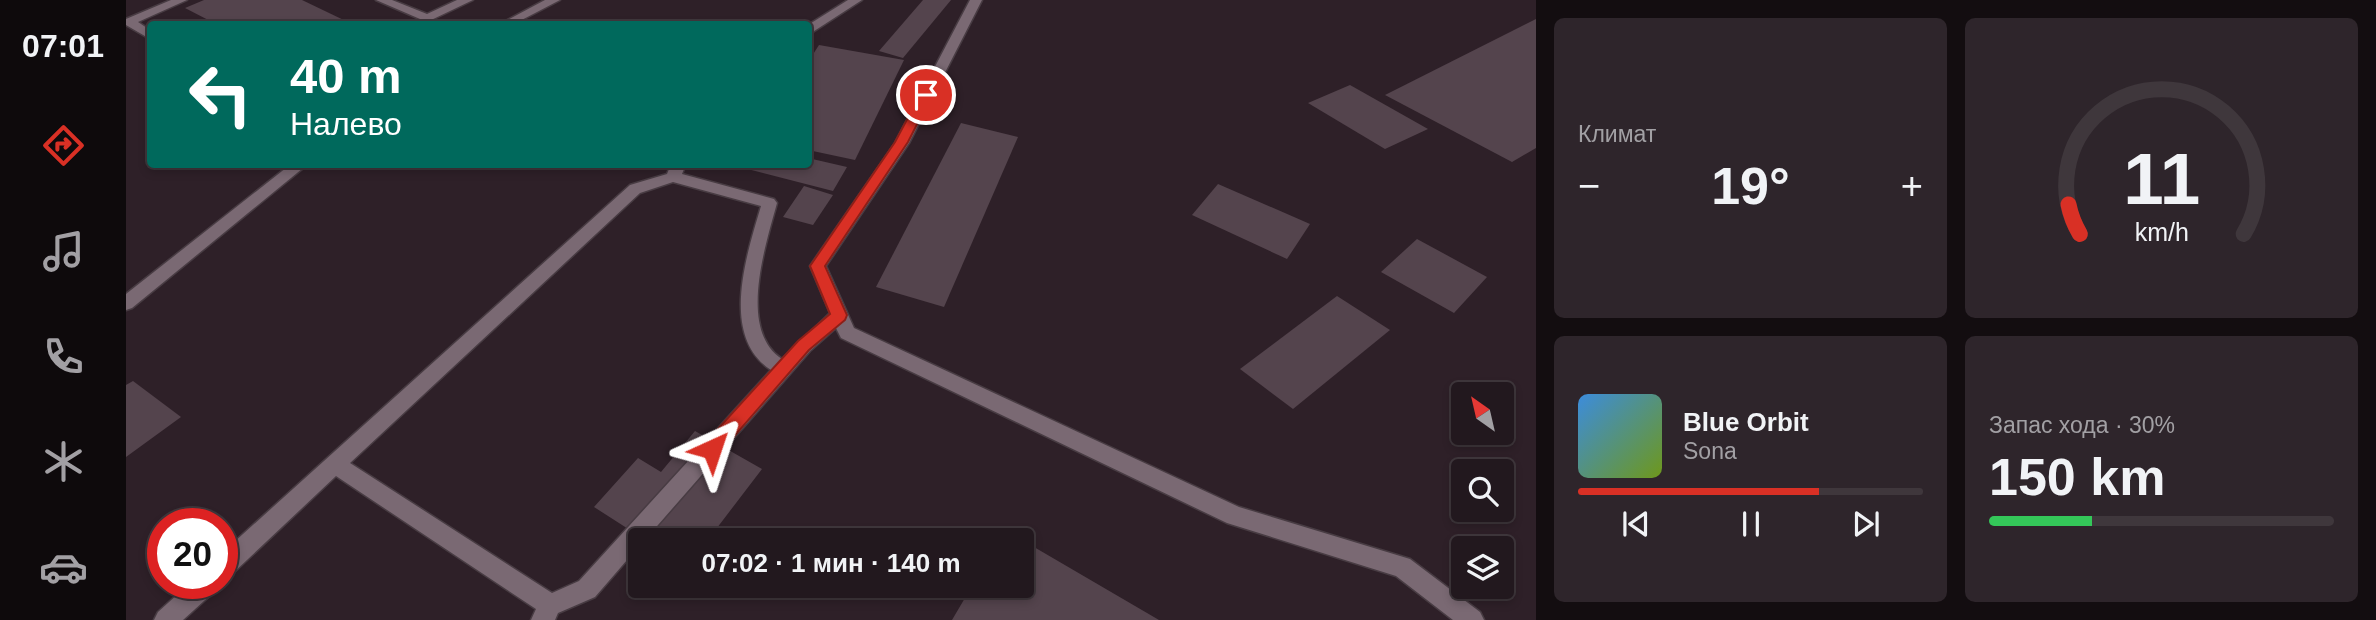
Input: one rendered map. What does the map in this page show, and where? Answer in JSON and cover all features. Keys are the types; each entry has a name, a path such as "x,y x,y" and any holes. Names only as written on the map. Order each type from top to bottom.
{"street":[{"path":"147,33 129,22 181,0"},
{"path":"382,0 427,18 467,0"},
{"path":"512,21 554,0"},
{"path":"812,28 856,0"},
{"path":"975,0 902,142 818,266 847,333 1236,516 1402,567 1472,620"},
{"path":"126,303 296,168"},
{"path":"238,553 635,189 676,171 769,203 753,263 748,313 763,356 783,369"},
{"path":"335,464 547,613 587,589 804,346 839,315"},
{"path":"166,620 189,599"}],"building":[{"path":"204,0 302,0 346,21 210,21 185,8"},
{"path":"923,0 951,0 903,58 879,51"},
{"path":"1536,19 1536,148 1512,162 1385,95"},
{"path":"819,45 904,60 855,160 812,151 812,56"},
{"path":"1350,85 1428,129 1385,149 1308,103"},
{"path":"961,123 1018,137 944,307 876,287"},
{"path":"812,159 847,167 833,191 744,168 812,168"},
{"path":"1218,184 1310,224 1287,259 1192,215"},
{"path":"804,186 833,195 813,225 783,217"},
{"path":"1417,239 1487,277 1454,313 1381,272"},
{"path":"1337,296 1390,330 1293,409 1240,369"},
{"path":"133,381 181,417 126,457 126,385"},
{"path":"695,431 762,469 717,528 628,529 594,507 638,458 661,472"},
{"path":"1034,547 1159,620 952,620 965,598 1034,598"}],"route":[{"path":"712,449 804,346 839,315 818,266 902,142 926,95"}]}
